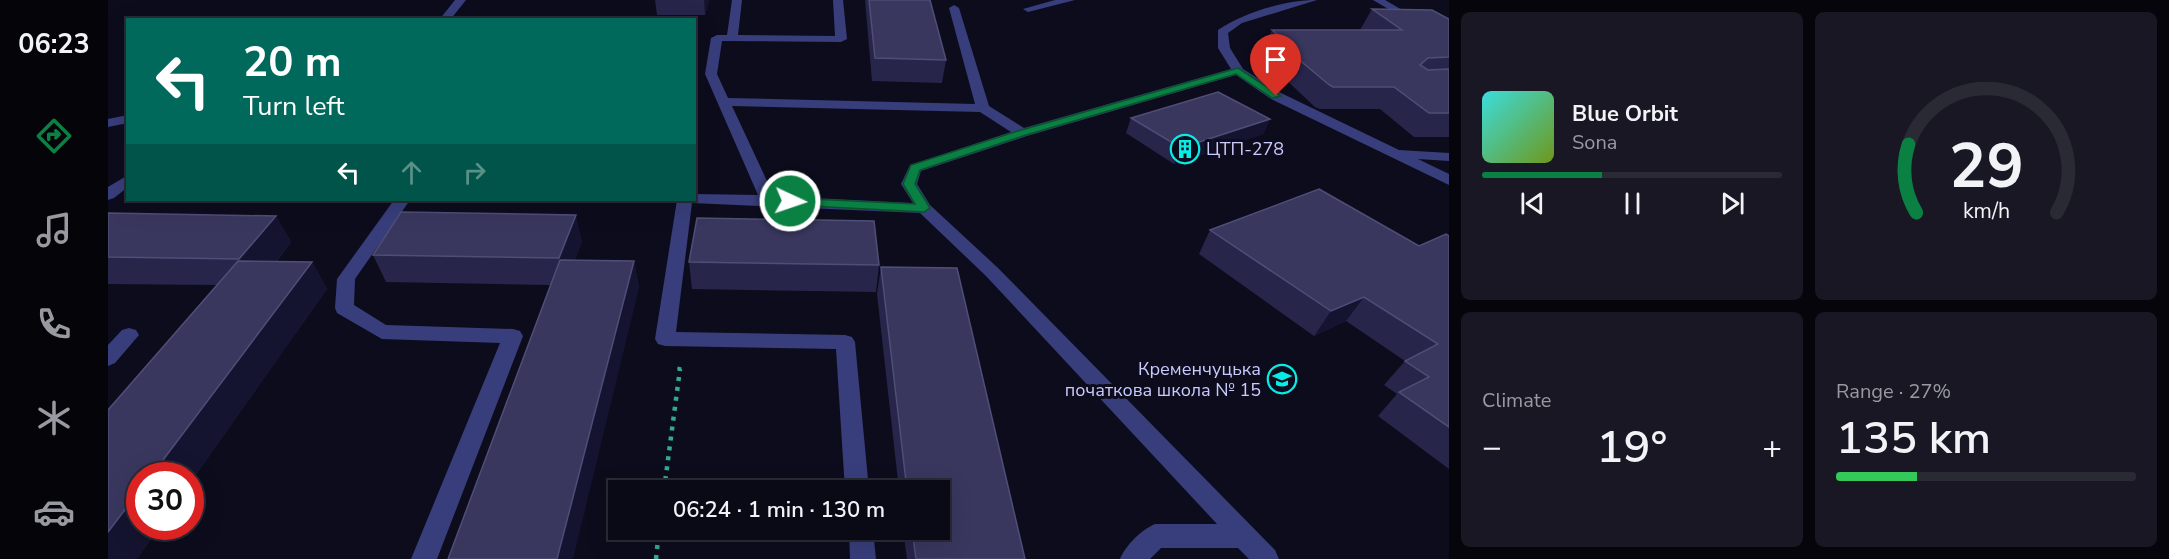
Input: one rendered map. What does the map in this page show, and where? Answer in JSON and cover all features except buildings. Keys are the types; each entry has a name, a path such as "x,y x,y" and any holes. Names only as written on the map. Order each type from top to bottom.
{"street":[{"path":"446,18 460,0"},
{"path":"732,38 737,0"},
{"path":"768,200 711,74 717,38 841,39 838,0"},
{"path":"1028,9 1070,0"},
{"path":"1312,0 1238,21 1222,32 1224,48 1238,71 1276,96 1449,180"},
{"path":"1378,0 1389,4 1449,42"},
{"path":"954,8 983,108"},
{"path":"1238,71 1022,133 915,168 909,184 924,208 992,272 1266,559"},
{"path":"724,102 983,108 1022,133"},
{"path":"108,123 126,119"},
{"path":"1394,153 1449,157"},
{"path":"108,195 126,181"},
{"path":"696,199 768,200 924,208"},
{"path":"401,201 346,279 344,308 382,332 513,336 424,559"},
{"path":"685,201 665,339 845,342 857,480"},
{"path":"108,358 129,335"},
{"path":"1133,559 1155,536 1244,536"},
{"path":"862,540 863,559"}],"path":[{"path":"665,480 684,340"},
{"path":"656,559 658,540"}],"place":[{"name":"ЦТП-278","path":"1185,149"},
{"name":"Кременчуцька початкова школа № 15","path":"1282,379"}],"route":[{"path":"790,201 924,208 909,184 915,168 1022,133 1238,71 1276,96"}]}
